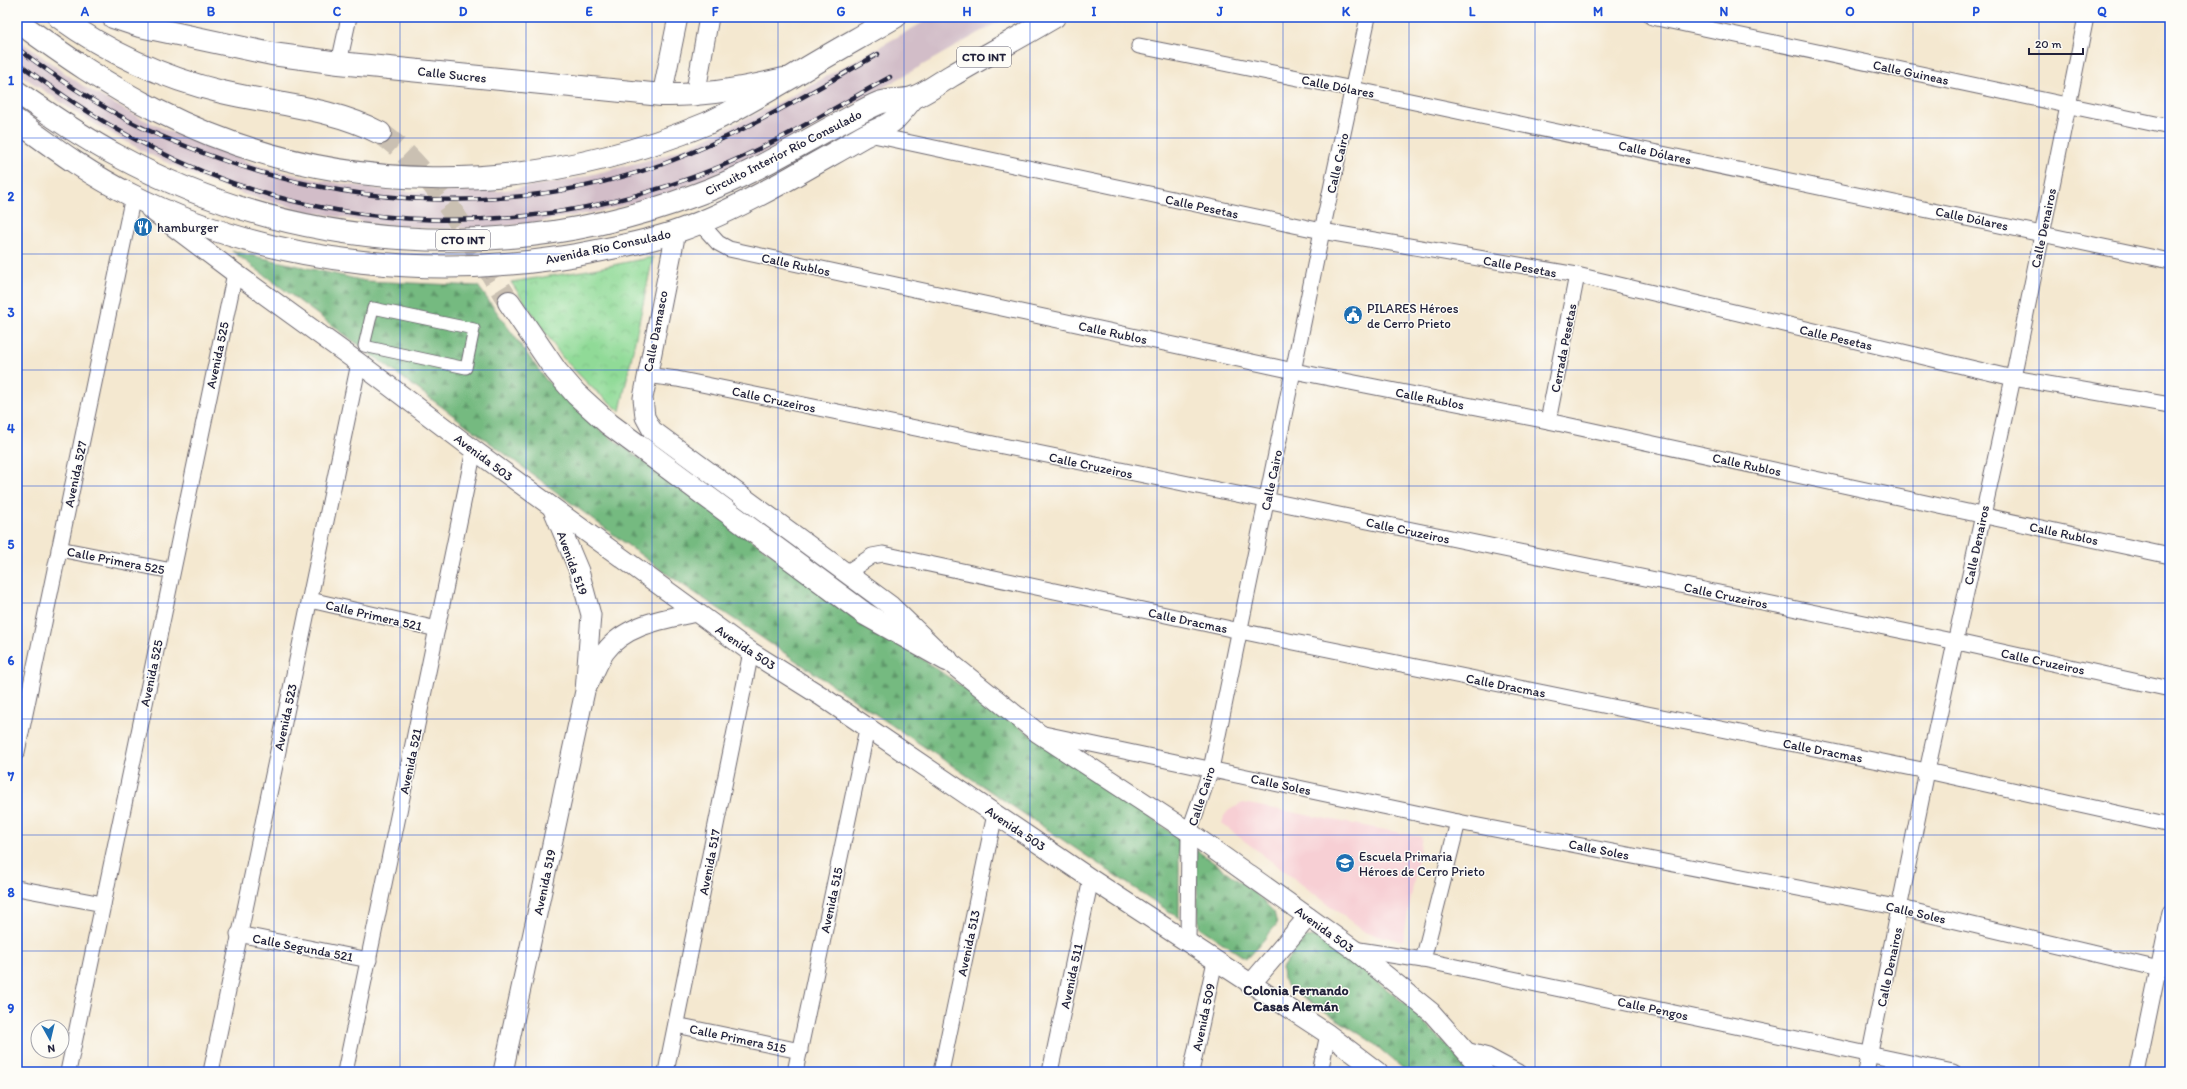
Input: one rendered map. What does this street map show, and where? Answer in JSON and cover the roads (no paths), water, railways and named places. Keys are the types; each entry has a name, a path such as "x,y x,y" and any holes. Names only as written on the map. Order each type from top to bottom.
{"main road":[{"path":"59,17 109,48 162,73 220,91 366,125 380,133"},
{"name":"Calle Sucres","path":"113,17 140,26 272,54 339,63 662,95 695,96 757,86 793,76"},
{"path":"17,21 73,62 115,88 158,112 208,134 255,150 354,173 402,178 454,179 513,174 566,167 613,157 709,122 754,100 895,17"},
{"name":"Avenida Río Consulado","path":"17,121 61,154 98,178 133,196 218,231 261,243 308,253 386,264 462,267 541,261 622,246 676,232 700,223 758,196 893,121 913,98 1054,17"},
{"name":"Circuito Interior Río Consulado","path":"17,92 116,155 182,186 218,199 300,224 377,236 465,240 508,239 551,234 622,219 664,207 702,193 743,175 880,102 913,98"},
{"path":"509,302 556,371 576,394 609,424 865,614 947,660"}],"street":[{"path":"339,63 349,17"},
{"path":"662,95 678,17"},
{"path":"695,96 709,17"},
{"name":"Calle Cairo","path":"1188,943 1189,832 1211,769 1322,231 1354,89 1368,17"},
{"name":"Calle Guineas","path":"1652,17 2170,127"},
{"name":"Calle Denairos","path":"1866,1072 1901,908 1927,771 2013,378 2086,17"},
{"name":"Calle Dólares","path":"1139,46 1354,89 2170,261"},
{"name":"Calle Pesetas","path":"869,134 1322,231 1577,275 2013,378 2170,406"},
{"name":"Avenida 503","path":"133,196 234,273 359,363 474,450 751,652 821,696 867,729 1250,985 1328,1034 1378,1072"},
{"name":"Avenida 527","path":"17,752 133,196"},
{"name":"Calle Rublos","path":"700,223 723,248 1294,371 1548,421 2170,556"},
{"name":"Calle Damasco","path":"652,430 645,417 643,398 646,375 676,232"},
{"name":"Avenida 525","path":"68,1072 234,273"},
{"name":"Cerrada Pesetas","path":"1548,421 1577,275"},
{"path":"373,308 474,329 466,368 364,346 373,308"},
{"name":"Avenida 523","path":"211,1072 238,934 359,363"},
{"name":"Calle Cruzeiros","path":"646,375 677,379 1266,502 1956,642 2170,689"},
{"name":"Avenida 503","path":"652,430 892,606 947,660 1038,733 1189,832 1353,949 1431,1012 1484,1072"},
{"name":"Avenida 521","path":"346,1072 474,450"},
{"name":"Avenida 519","path":"503,1072 585,691 591,615 579,571 552,507"},
{"name":"Calle Primera 525","path":"59,549 172,571"},
{"name":"Calle Dracmas","path":"846,573 876,554 883,554 1240,631 1927,771 2170,825"},
{"name":"Calle Primera 521","path":"310,600 438,629"},
{"name":"Avenida 519","path":"585,691 605,652 618,638 653,621 696,612"},
{"name":"Avenida 517","path":"666,1072 751,652"},
{"name":"Avenida 515","path":"796,1072 867,729"},
{"name":"Calle Soles","path":"1038,733 1458,822 1901,908 2158,968"},
{"name":"Avenida 513","path":"941,1072 995,814"},
{"path":"1423,960 1458,822"},
{"name":"Avenida 511","path":"1050,1072 1091,879"},
{"path":"17,888 103,904"},
{"path":"2138,1072 2170,912"},
{"path":"1250,985 1308,917"},
{"name":"Calle Segunda 521","path":"238,934 369,960"},
{"name":"Calle Pengos","path":"1353,949 1423,960 1954,1072"},
{"name":"Avenida 509","path":"1191,1072 1215,961"},
{"name":"Calle Primera 515","path":"676,1025 800,1051"},
{"path":"1320,1072 1328,1034"},
{"path":"1466,1050 1488,1056 1518,1072"}],"tunnel":[{"path":"380,133 400,149 418,167 435,188 467,234 509,302"}],"railway":[{"path":"17,48 42,67 108,109 151,132 203,153 259,172 316,186 374,195 432,199 491,199 549,193 606,181 663,164 719,141 773,114 878,54"},
{"path":"17,62 64,96 114,128 148,146 216,177 286,199 358,213 431,220 505,218 577,208 649,191 719,167 763,147 890,77"}],"place":[{"name":"hamburger","path":"143,227"},
{"name":"PILARES Héroes de Cerro Prieto","path":"1353,315"},
{"name":"Escuela Primaria Héroes de Cerro Prieto","path":"1345,863"}],"district":[{"name":"Colonia Fernando Casas Alemán","path":"1296,998"}]}
